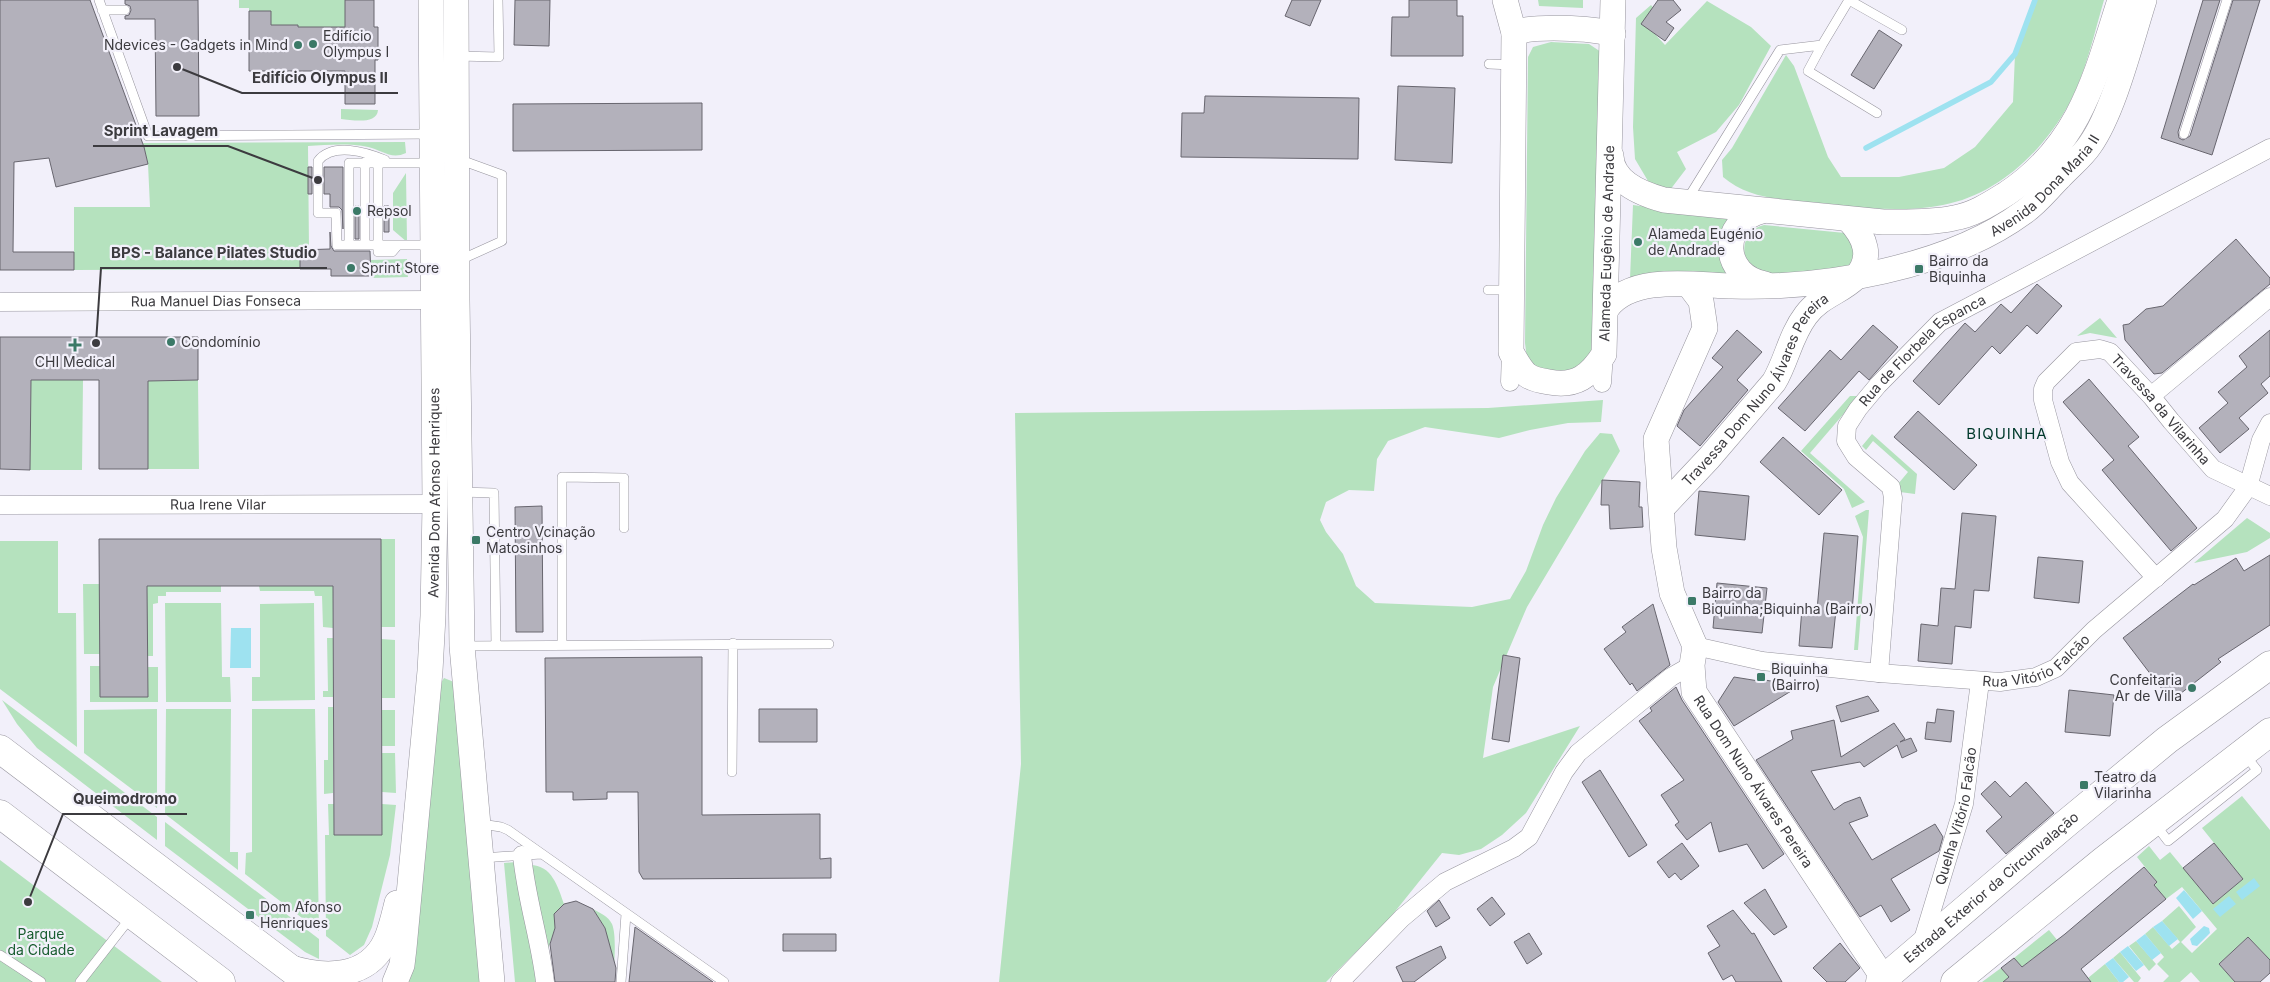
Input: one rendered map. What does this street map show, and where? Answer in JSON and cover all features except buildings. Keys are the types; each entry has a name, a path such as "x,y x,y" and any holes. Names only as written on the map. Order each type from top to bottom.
{"main road":[{"name":"Estrada Exterior da Circunvalação","path":"1883,981 2063,826 2167,740 2270,665"},
{"path":"1956,982 2153,822 2270,732"},
{"path":"3,748 298,975"},
{"path":"0,814 220,982"}],"street":[{"name":"Avenida Dom Afonso Henriques","path":"395,982 402,965 404,948 430,671 433,616 435,504 431,0"},
{"name":"Avenida Dom Afonso Henriques","path":"456,0 459,492 462,646 492,982"},
{"path":"1505,0 1514,33 1514,66 1500,290 1511,352 1510,382"},
{"name":"Alameda Eugênio de Andrade","path":"1511,352 1528,375 1540,381 1563,384 1579,381 1586,377 1604,354 1611,155 1613,0"},
{"name":"Avenida Dona Maria II","path":"1611,155 1611,165 1618,175 1645,195 1686,202 1849,220 1907,222 1954,218 1990,204 2016,187 2041,166 2059,146 2081,113 2088,97 2120,0"},
{"name":"Avenida Dona Maria II","path":"1607,308 1621,295 1638,288 1689,285 1776,286 1855,278 1928,259 1988,234 2025,212 2090,145 2107,111 2144,0"},
{"path":"1514,33 1528,29 1600,30 1613,34"},
{"name":"Rua de Florbela Espanca","path":"1879,673 1892,498 1891,487 1881,476 1856,457 1846,441 1847,426 1858,409 1940,322 2270,148"},
{"name":"Avenida Dona Maria II","path":"1762,211 1746,217 1737,226 1734,232 1731,254 1736,267 1746,277 1754,282 1776,286"},
{"path":"1849,220 1859,230 1866,245 1864,260 1855,278"},
{"name":"Travessa Dom Nuno Álvares Pereira","path":"1662,508 1715,451 1774,382 1781,370 1796,330 1806,314 1820,301 1855,278"},
{"name":"Rua Dom Nuno Álvares Pereira","path":"1689,285 1701,301 1705,328 1656,439 1664,548 1672,593 1694,656 1694,692 1883,981"},
{"path":"2151,396 2270,297"},
{"name":"Rua Manuel Dias Fonseca","path":"0,302 433,300"},
{"name":"Travessa da Vilarinha","path":"2156,578 2070,483 2060,462 2043,400 2043,389 2046,382 2076,352 2100,349 2110,352 2151,396 2171,422 2213,469 2270,496"},
{"path":"1602,383 1604,354"},
{"name":"Rua Vitório Falcão","path":"1694,656 1762,660 1980,682 2022,680 2056,668 2094,630 2225,519 2248,487 2261,440 2270,423"},
{"name":"Rua Irene Vilar","path":"0,505 435,504"},
{"path":"433,616 461,616"},
{"path":"1340,982 1402,918 1445,882 1514,848 1529,837 1564,772 1578,753 1694,656"},
{"path":"430,671 448,665 464,672"},
{"name":"Quelha Vitório Falcão","path":"1921,947 1964,804 1980,682"},
{"path":"298,975 305,973 341,974 356,970 374,958 381,950 390,932 415,838"},
{"path":"522,855 545,982"}],"lane":[{"path":"99,0 148,136 432,134"},
{"path":"456,56 498,57 498,0"},
{"path":"1877,113 1808,70 1850,0 1902,30"},
{"path":"2184,134 2227,0"},
{"path":"102,10 125,10"},
{"path":"1686,202 1780,50 1822,44"},
{"path":"1488,64 1514,66"},
{"path":"390,162 371,154 350,151 330,152 318,161 318,213 336,213 336,245 433,246"},
{"path":"457,158 502,175 502,240 457,261"},
{"path":"365,162 365,245"},
{"path":"378,162 378,245"},
{"path":"349,245 349,163 432,163"},
{"path":"562,645 562,477 624,478 624,528"},
{"path":"459,492 494,493 496,646"},
{"path":"462,646 733,643 829,644"},
{"path":"732,772 733,643"},
{"path":"478,823 508,830 724,982"},
{"path":"481,858 541,854"},
{"path":"621,982 626,914"},
{"path":"80,982 133,915"},
{"path":"0,955 41,982"}],"green space":[{"path":"239,0 345,0 345,27 271,25 271,11 249,11 249,8 239,8"},
{"path":"1538,0 1583,0 1583,8 1539,6"},
{"path":"2035,0 2104,0 2089,53 2069,104 2046,138 2032,154 2000,181 1982,192 1963,200 1943,205 1901,209 1873,208 1774,198 1747,191 1723,177 1722,160 1732,148 1786,55 1794,66 1828,157 1841,177 1899,177 1944,168 1975,147 2013,102 2015,54"},
{"path":"1707,1 1751,27 1771,46 1739,105 1716,132 1677,152 1686,169 1670,190 1648,181 1635,159 1633,127 1636,18 1651,5 1655,10 1643,21 1665,45"},
{"path":"1551,42 1589,44 1601,52 1595,351 1578,374 1541,371 1527,359 1525,343 1528,57 1533,47"},
{"path":"341,109 378,110 377,115 373,118 357,121 341,119"},
{"path":"405,142 406,153 401,155 391,155 373,148 353,145 308,146 309,250 300,250 300,269 74,270 74,207 150,207 148,164 143,143"},
{"path":"406,173 407,242 393,230 393,193"},
{"path":"1633,205 1733,219 1732,278 1630,279"},
{"path":"1764,225 1845,233 1859,250 1847,269 1762,275 1754,271 1749,264 1745,257 1744,249 1749,234"},
{"path":"407,259 408,277 371,278 371,260"},
{"path":"2100,318 2117,338 2090,333 2077,336"},
{"path":"31,380 83,380 82,470 30,470"},
{"path":"198,380 199,469 148,469 148,381"},
{"path":"1850,396 1859,396 1810,453 1865,502 1852,508 1844,489 1801,451"},
{"path":"1603,400 1601,422 1568,423 1499,438 1425,427 1388,441 1377,459 1374,491 1349,490 1326,502 1320,520 1326,532 1343,554 1356,586 1375,603 1472,607 1510,599 1526,571 1543,525 1556,498 1585,451 1600,433 1612,434 1620,451 1527,607 1493,687 1483,758 1580,726 1526,813 1502,835 1481,849 1459,855 1442,853 1389,919 1326,982 999,982 1021,764 1015,413 1488,408"},
{"path":"1872,434 1917,474 1915,494 1900,492 1898,484 1908,472 1873,441 1866,450 1862,446"},
{"path":"1869,510 1858,650 1854,650 1863,537 1855,516"},
{"path":"2247,518 2270,533 2270,538 2247,552 2194,563"},
{"path":"381,539 395,539 395,627 381,627"},
{"path":"0,541 58,541 58,613 76,613 77,747 0,689"},
{"path":"83,584 100,584 100,654 84,654"},
{"path":"147,586 221,586 221,592 166,592 166,596 158,596 158,603 153,604 153,656 147,656"},
{"path":"259,586 333,586 333,628 323,627 322,596 315,596 314,591 260,591"},
{"path":"165,603 221,603 222,677 230,677 231,702 166,702"},
{"path":"314,603 315,700 252,701 252,677 260,677 260,604"},
{"path":"327,638 333,638 333,697 323,697 323,691 328,691"},
{"path":"381,639 395,640 395,698 381,698"},
{"path":"90,666 100,666 100,697 148,697 148,667 158,667 158,702 90,702"},
{"path":"444,678 454,682 483,982 406,982 439,686"},
{"path":"2,700 157,817 157,840 37,748 17,724"},
{"path":"328,707 333,707 333,793 324,794 324,760 328,760"},
{"path":"157,709 157,808 84,753 84,710"},
{"path":"166,709 231,709 230,852 238,852 238,870 165,814"},
{"path":"252,709 315,709 319,931 245,874 246,853 252,852"},
{"path":"381,710 395,710 395,746 382,746"},
{"path":"381,753 395,753 396,793 382,792"},
{"path":"2242,796 2270,830 2270,960 2248,937 2219,964 2235,982 2200,982 2191,972 2180,982 2163,982 2169,976 2157,964 2164,957 2145,934 2153,927 2172,949 2180,942 2162,921 2179,906 2196,927 2181,942 2192,953 2217,929 2182,887 2166,899 2154,885 2157,882 2137,857 2149,846 2160,860 2170,852 2213,904 2243,879 2202,828"},
{"path":"328,804 334,804 334,835 382,804 396,805 390,855 372,927 364,945 350,955 326,936 325,835 329,835"},
{"path":"165,822 319,939 319,959 305,952 165,846"},
{"name":"Parque da Cidade","path":"0,860 162,982 0,982"},
{"path":"516,862 537,982 515,982 504,863"},
{"path":"530,865 538,866 549,873 556,884 564,904 554,914 555,928 547,952"},
{"path":"593,909 604,915 614,929 613,981 605,928"},
{"path":"2049,930 2088,978 2084,981 2080,975 2071,982 2047,982 2053,976 2036,956 2022,967 2014,958","holes":["2058,946 2075,969 2061,980 2039,954 2046,949 2049,953"]},
{"path":"2136,941 2156,964 2149,971 2129,946"},
{"path":"2120,952 2141,978 2138,982 2134,982 2113,958"},
{"path":"2105,964 2119,982 2091,982 2088,978"},
{"path":"2001,968 2013,982 1982,982"}],"water":[{"path":"231,628 251,628 251,668 230,668"},
{"path":"2254,878 2260,886 2242,900 2236,892"},
{"path":"2184,890 2202,911 2193,919 2176,898"},
{"path":"2229,896 2236,904 2220,917 2213,909"},
{"path":"2162,921 2178,939 2169,946 2153,927"},
{"path":"2204,926 2209,928 2210,933 2197,946 2192,945 2190,939"},
{"path":"2145,934 2161,953 2152,960 2136,941"},
{"path":"2128,946 2144,965 2136,971 2120,952"},
{"path":"2113,958 2129,977 2123,982 2119,982 2105,964"}],"waterway":[{"path":"1866,148 1991,82 2015,54 2035,0"}],"place":[{"name":"Edifício Olympus I","path":"313,44"},
{"name":"Ndevices - Gadgets in Mind","path":"298,45"},
{"name":"Edifício Olympus II","path":"177,67"},
{"name":"Sprint Lavagem","path":"318,180"},
{"name":"Repsol","path":"357,211"},
{"name":"Alameda Eugénio de Andrade","path":"1638,242"},
{"name":"Sprint Store","path":"351,268"},
{"name":"Bairro da Biquinha","path":"1919,269"},
{"name":"Condomínio","path":"171,342"},
{"name":"BPS - Balance Pilates Studio","path":"96,343"},
{"name":"CHI Medical","path":"75,345"},
{"name":"Centro Vcinação Matosinhos","path":"476,540"},
{"name":"Bairro da Biquinha;Biquinha (Bairro)","path":"1692,601"},
{"name":"Biquinha (Bairro)","path":"1761,677"},
{"name":"Confeitaria Ar de Villa","path":"2192,688"},
{"name":"Teatro da Vilarinha","path":"2084,785"},
{"name":"Queimodromo","path":"28,902"},
{"name":"Dom Afonso Henriques","path":"250,915"}],"district":[{"name":"BIQUINHA","path":"2007,434"}]}
